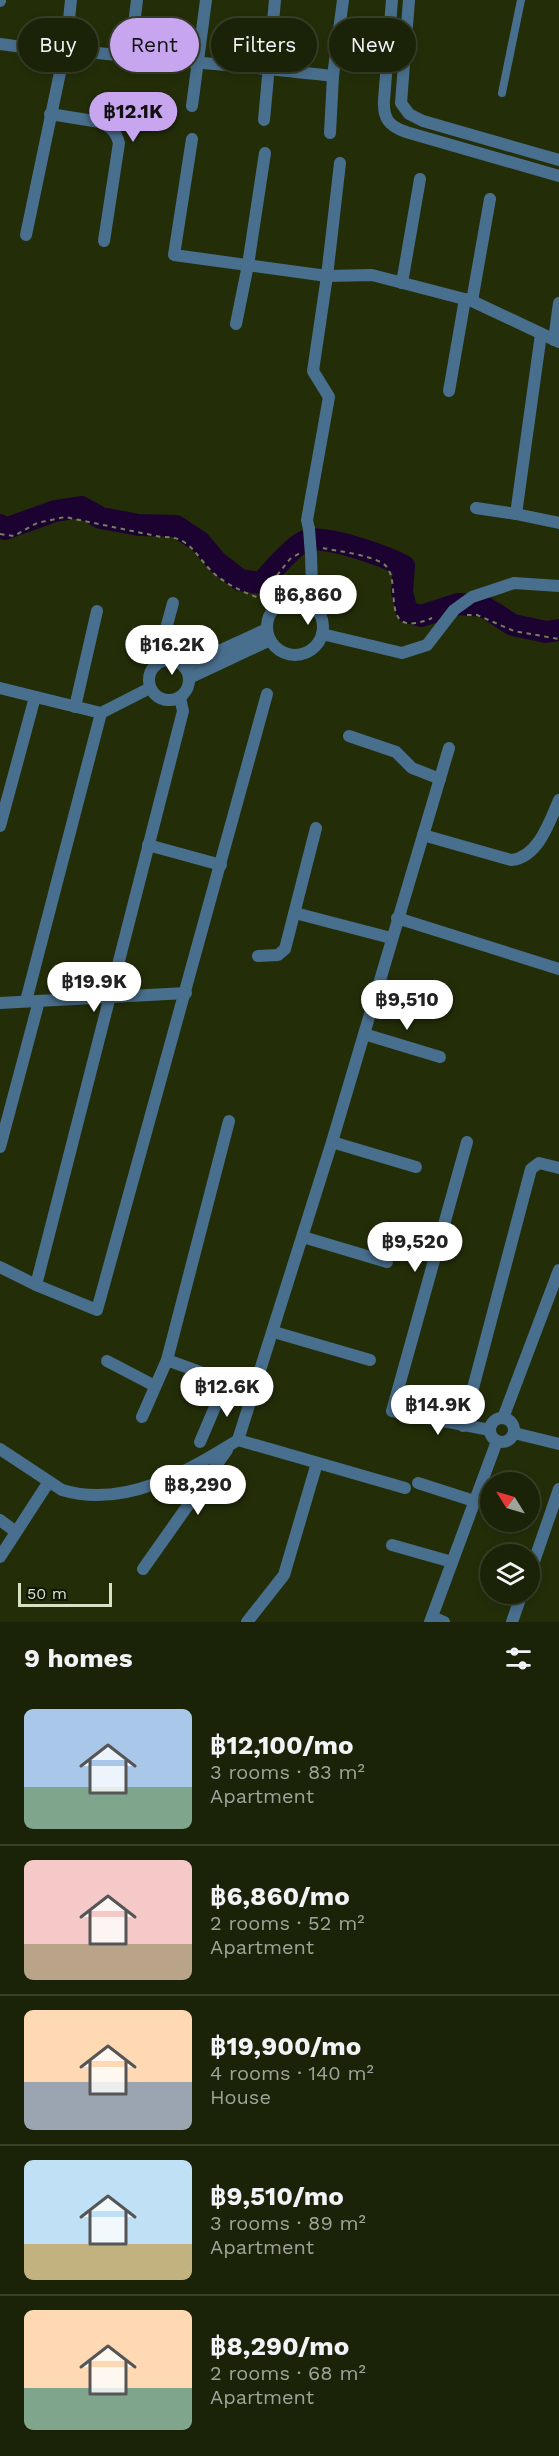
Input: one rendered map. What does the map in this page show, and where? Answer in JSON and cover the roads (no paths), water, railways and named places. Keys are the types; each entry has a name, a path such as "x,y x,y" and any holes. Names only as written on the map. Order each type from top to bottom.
{"street":[{"path":"69,18 71,0"},
{"path":"135,18 137,0"},
{"path":"199,50 206,0"},
{"path":"275,18 276,0"},
{"path":"330,133 333,76 343,0"},
{"path":"392,0 383,113 387,122 394,128 406,132 557,175 559,158 423,121 409,114 401,103 409,0"},
{"path":"0,44 18,46"},
{"path":"26,235 60,72"},
{"path":"192,106 196,72"},
{"path":"264,120 270,72"},
{"path":"302,72 333,76"},
{"path":"50,114 100,122 107,125 117,135 118,143 104,241"},
{"path":"192,139 174,255 327,276 372,275 469,300 557,341 559,303"},
{"path":"236,324 248,265 265,153"},
{"path":"302,600 312,586 306,553 308,520 329,397 313,371 340,162"},
{"path":"402,283 420,179"},
{"path":"449,391 490,199"},
{"path":"516,514 541,334"},
{"path":"476,508 559,523"},
{"path":"322,634 402,653 427,645 452,612 472,597 514,583 559,586"},
{"path":"293,599 302,600 317,610 323,621 322,634 315,647 302,654 287,654 274,646 269,635 268,621 277,606 293,599"},
{"path":"156,665 174,661 187,672 188,689 180,698 174,700 160,698 150,688 149,676 156,665 173,603"},
{"path":"75,706 97,611"},
{"path":"187,672 269,635"},
{"path":"0,688 101,713 150,688"},
{"path":"0,1267 36,1285 97,1310 267,694"},
{"path":"0,826 35,697"},
{"path":"36,1285 183,711 180,698"},
{"path":"0,1147 101,713"},
{"path":"349,736 396,752 412,768 440,779"},
{"path":"142,1569 234,1443 255,1392 449,748"},
{"path":"423,835 511,860 518,859 525,856 539,841 547,829 559,800"},
{"path":"258,956 278,955 283,952 316,828"},
{"path":"148,845 221,865"},
{"path":"295,913 391,938"},
{"path":"397,918 559,969"},
{"path":"0,1003 186,993"},
{"path":"364,1034 440,1058"},
{"path":"142,1417 167,1360 229,1120"},
{"path":"332,1142 416,1167"},
{"path":"444,1622 431,1619 474,1501 494,1436 492,1424 496,1419 503,1418 509,1420 513,1426 514,1433 504,1442 494,1436 463,1426 392,1411 467,1142"},
{"path":"463,1426 531,1169 538,1163 559,1167"},
{"path":"303,1237 387,1262"},
{"path":"503,1418 559,1270"},
{"path":"274,1332 370,1360"},
{"path":"167,1360 255,1392"},
{"path":"107,1361 156,1386"},
{"path":"200,1442 226,1382"},
{"path":"514,1433 559,1444"},
{"path":"0,1449 48,1483 73,1494 113,1495 156,1485 200,1464 234,1443 405,1488"},
{"path":"247,1622 284,1575 317,1463"},
{"path":"0,1557 48,1483"},
{"path":"418,1483 474,1501"},
{"path":"540,1544 559,1489"},
{"path":"0,1520 16,1532"},
{"path":"392,1545 452,1562"},
{"path":"512,1622 518,1604"}],"lane":[{"path":"502,93 520,1"}],"waterway":[{"path":"0,525 5,529 55,511 81,507 101,518 139,525 176,526 200,542 217,562 240,580 261,583 300,544 314,539 326,540 370,552 404,566 402,592 407,612 421,616 458,604 483,606 513,625 546,632 559,630"}]}
